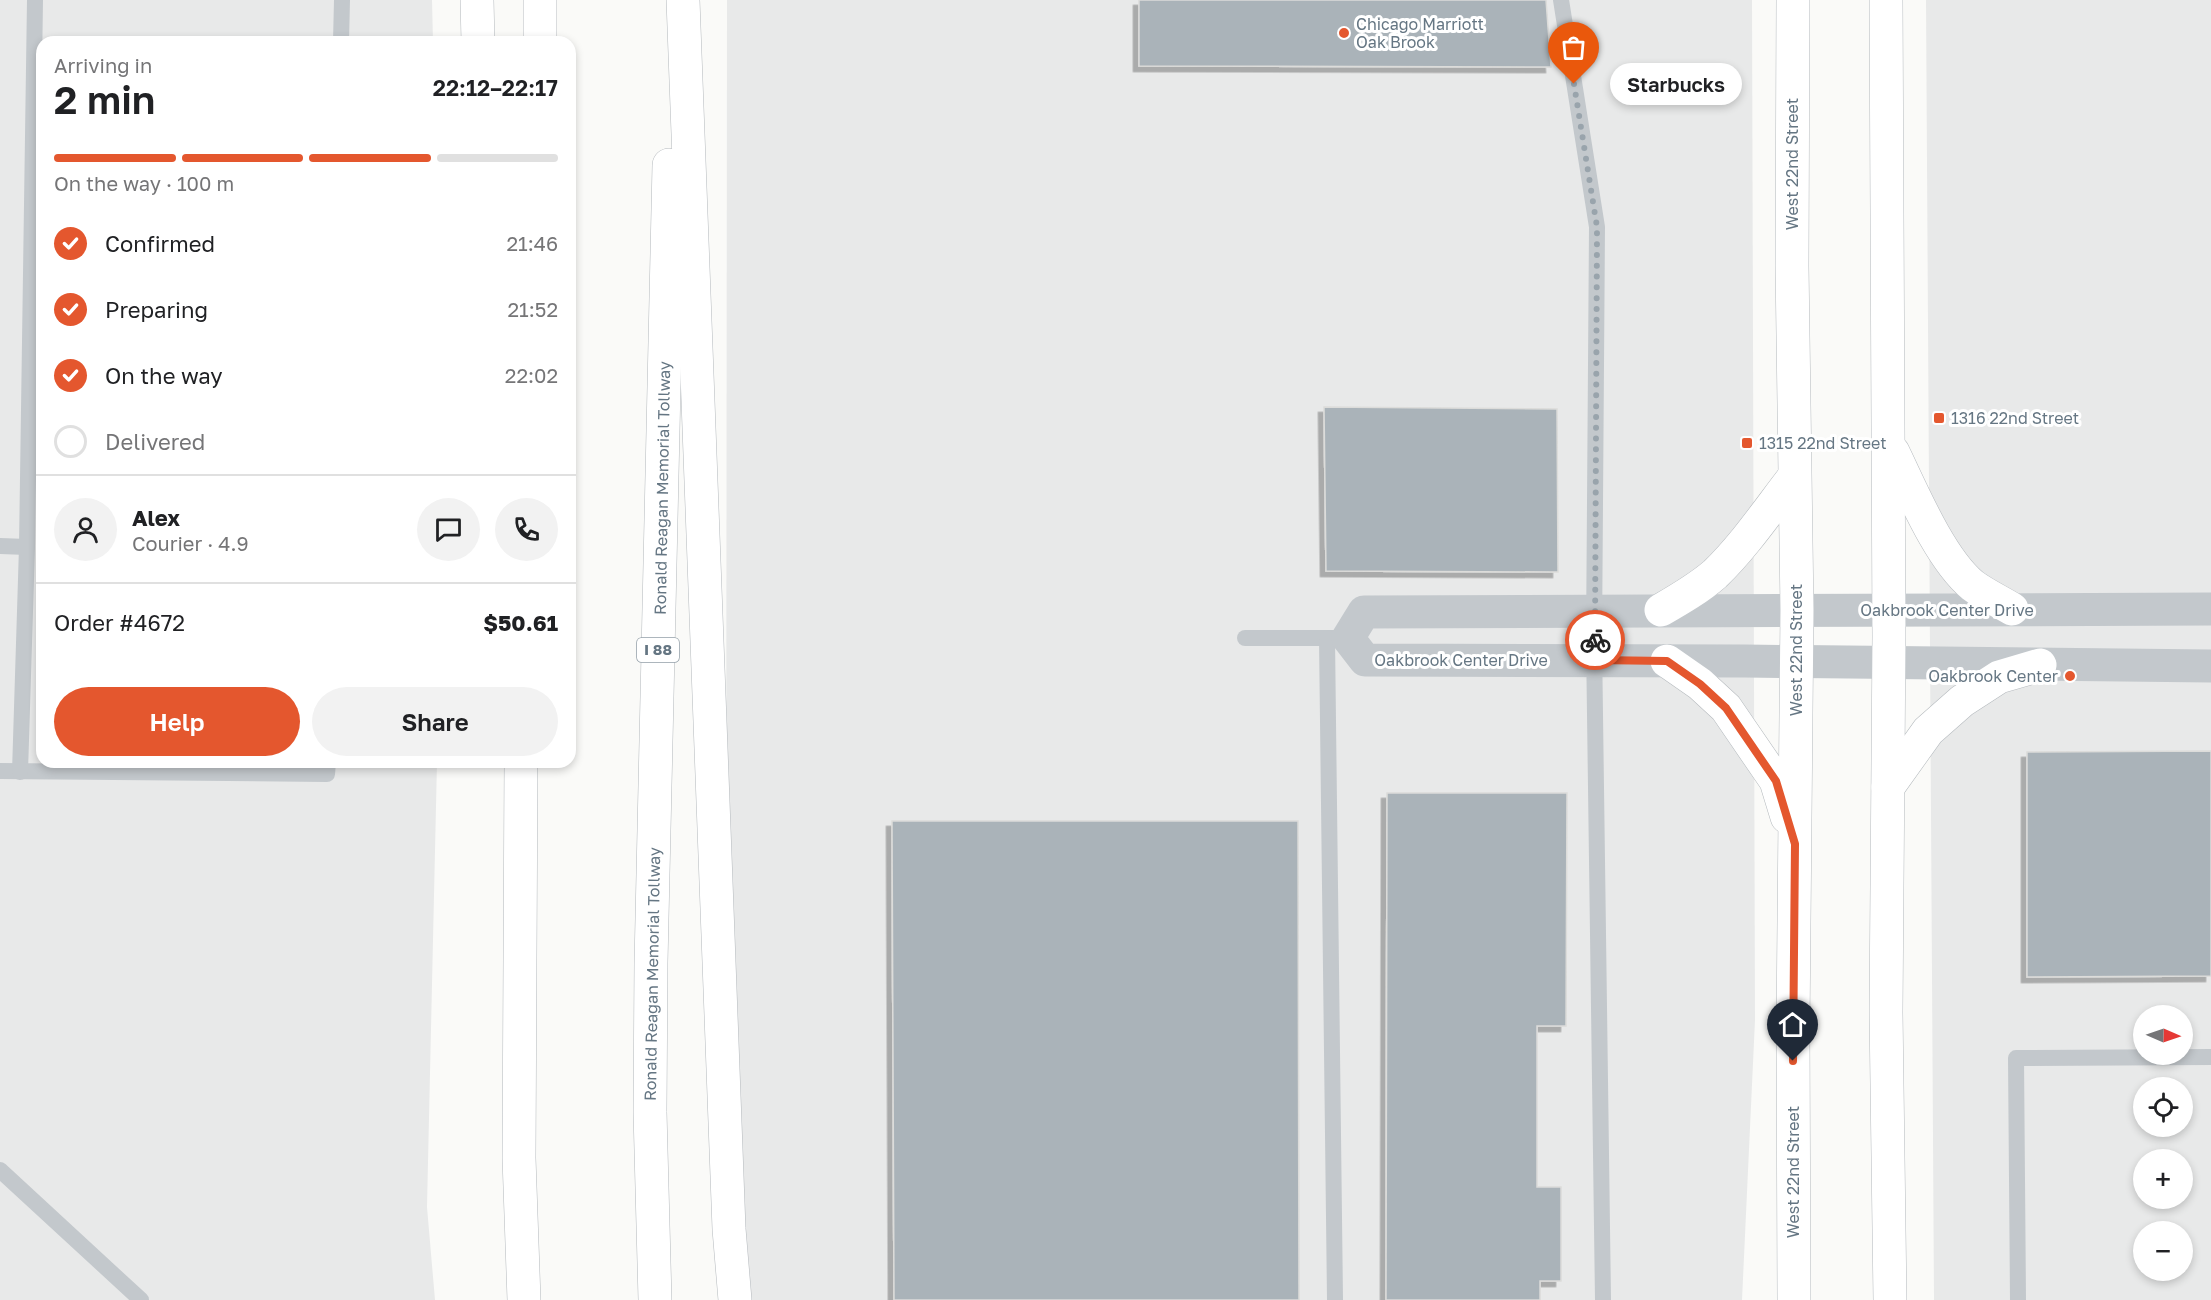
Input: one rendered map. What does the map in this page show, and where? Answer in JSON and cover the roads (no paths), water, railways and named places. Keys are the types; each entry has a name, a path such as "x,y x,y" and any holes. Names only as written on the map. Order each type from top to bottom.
{"main road":[{"path":"477,0 478,36"},
{"path":"540,0 540,36"},
{"name":"Ronald Reagan Memorial Tollway","path":"655,1300 650,1112 651,963 673,0"},
{"path":"683,0 729,1228 735,1300"},
{"name":"West 22nd Street","path":"1793,0 1792,266 1797,610 1793,1027 1794,1300"},
{"path":"1886,0 1889,610 1886,1012 1890,1300"},
{"path":"1888,444 1929,525 1947,555 1972,584 2012,609"},
{"path":"1661,610 1688,595 1715,574 1743,543 1794,477"},
{"path":"1667,661 1700,684 1726,708 1754,747 1776,781 1795,844"},
{"path":"1888,787 1928,731 1962,702 1999,677 2040,664"},
{"path":"503,768 524,1300"},
{"path":"519,1158 521,768"}],"street":[{"name":"Oakbrook Center Drive","path":"2211,609 1364,612 1337,638 1365,660 2211,666"}],"lane":[{"path":"20,772 27,547 35,0"},
{"path":"341,36 342,0"},
{"path":"1561,0 1597,227 1595,660 1603,1300"},
{"path":"0,546 27,547"},
{"path":"1245,638 1337,638 1335,1300"},
{"path":"0,771 327,774 328,768"},
{"path":"2018,1300 2016,1058 2211,1057"},
{"path":"0,1170 141,1300"}],"place":[{"name":"Chicago Marriott Oak Brook","path":"1344,33"},
{"name":"Starbucks","path":"1574,84"},
{"name":"1316 22nd Street","path":"1939,418"},
{"name":"1315 22nd Street","path":"1747,443"},
{"name":"Oakbrook Center","path":"2070,676"}]}
